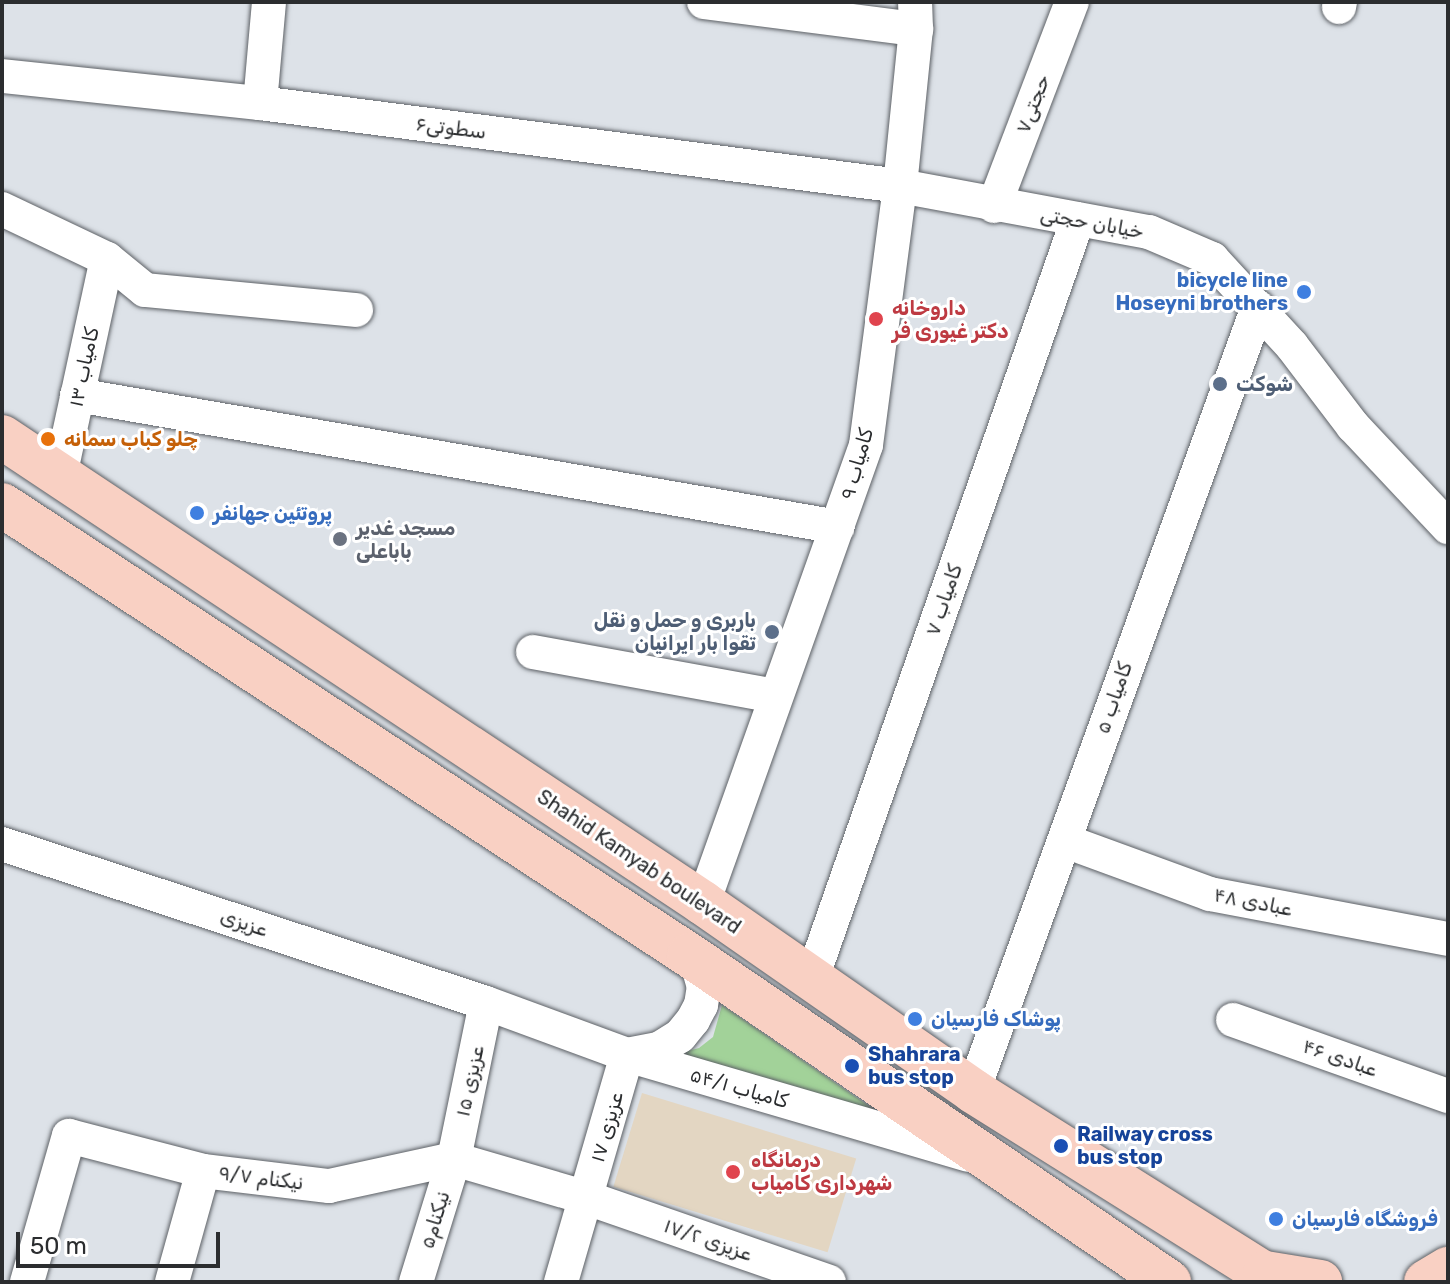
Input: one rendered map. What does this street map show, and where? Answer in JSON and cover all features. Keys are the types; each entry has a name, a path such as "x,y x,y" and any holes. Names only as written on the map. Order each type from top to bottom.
{"main road":[{"name":"Shahid Kamyab boulevard","path":"2,437 703,903 973,1091 1271,1277"},
{"path":"2,505 689,955 1169,1282"},
{"path":"1426,1282 1448,1269"},
{"path":"1271,1277 1320,1282"}],"street":[{"path":"260,103 269,2"},
{"path":"704,2 916,16"},
{"name":"حجتی۷","path":"994,206 1072,2"},
{"name":"کامیاب ۹","path":"703,903 866,445 900,186 916,16"},
{"name":"سطوتی۶","path":"2,76 260,103 900,186"},
{"name":"خیابان حجتی","path":"900,186 994,206 1149,232 1212,259 1258,307 1353,426 1448,527"},
{"path":"2,209 107,259 145,290 356,310"},
{"name":"کامیاب ۷","path":"811,981 1078,219"},
{"name":"کامیاب ۱۳","path":"60,476 107,259"},
{"name":"کامیاب ۵","path":"973,1091 1258,307"},
{"path":"77,395 838,527"},
{"path":"533,652 775,696"},
{"name":"عبادی ۴۸","path":"1065,841 1210,894 1448,939"},
{"name":"عزیزی","path":"2,844 486,1003"},
{"path":"627,1055 659,1049 680,1036 693,1020 701,1005 704,987 699,970 689,955"},
{"name":"کامیاب ۵۴/۱","path":"486,1003 627,1055 995,1163"},
{"name":"عزیزی ۱۵","path":"454,1159 486,1003"},
{"name":"عبادی ۴۶","path":"1233,1020 1448,1096"},
{"name":"عزیزی ۱۷","path":"561,1282 627,1055"},
{"name":"نیکنام ۹/۷","path":"27,1282 69,1136 203,1171 329,1186 454,1159"},
{"path":"454,1159 587,1198"},
{"name":"نیکنام۵","path":"416,1282 454,1159"},
{"path":"172,1282 203,1171"},
{"name":"عزیزی ۱۷/۲","path":"587,1198 829,1282"}],"shaded area":[{"name":"درمانگاه شهرداری کامیاب","path":"642,1093 856,1158 828,1252 613,1187"}],"green space":[{"path":"722,1005 885,1117 680,1053 699,1048 713,1037"}],"place":[{"name":"bicycle line Hoseyni brothers","path":"1304,292"},
{"name":"داروخانه دکتر غیوری فر","path":"876,319"},
{"name":"شوكت","path":"1220,384"},
{"name":"چلو کباب سمانه","path":"48,439"},
{"name":"پروتئین جهانفر","path":"197,513"},
{"name":"مسجد غدیر باباعلی","path":"340,539"},
{"name":"باربری و حمل و نقل تقوا بار ایرانیان","path":"772,632"},
{"name":"پوشاک فارسیان","path":"915,1019"},
{"name":"Shahrara bus stop","path":"852,1066"},
{"name":"Railway cross bus stop","path":"1061,1146"},
{"name":"درمانگاه شهرداری کامیاب","path":"733,1172"},
{"name":"فروشگاه فارسیان","path":"1276,1219"}]}
